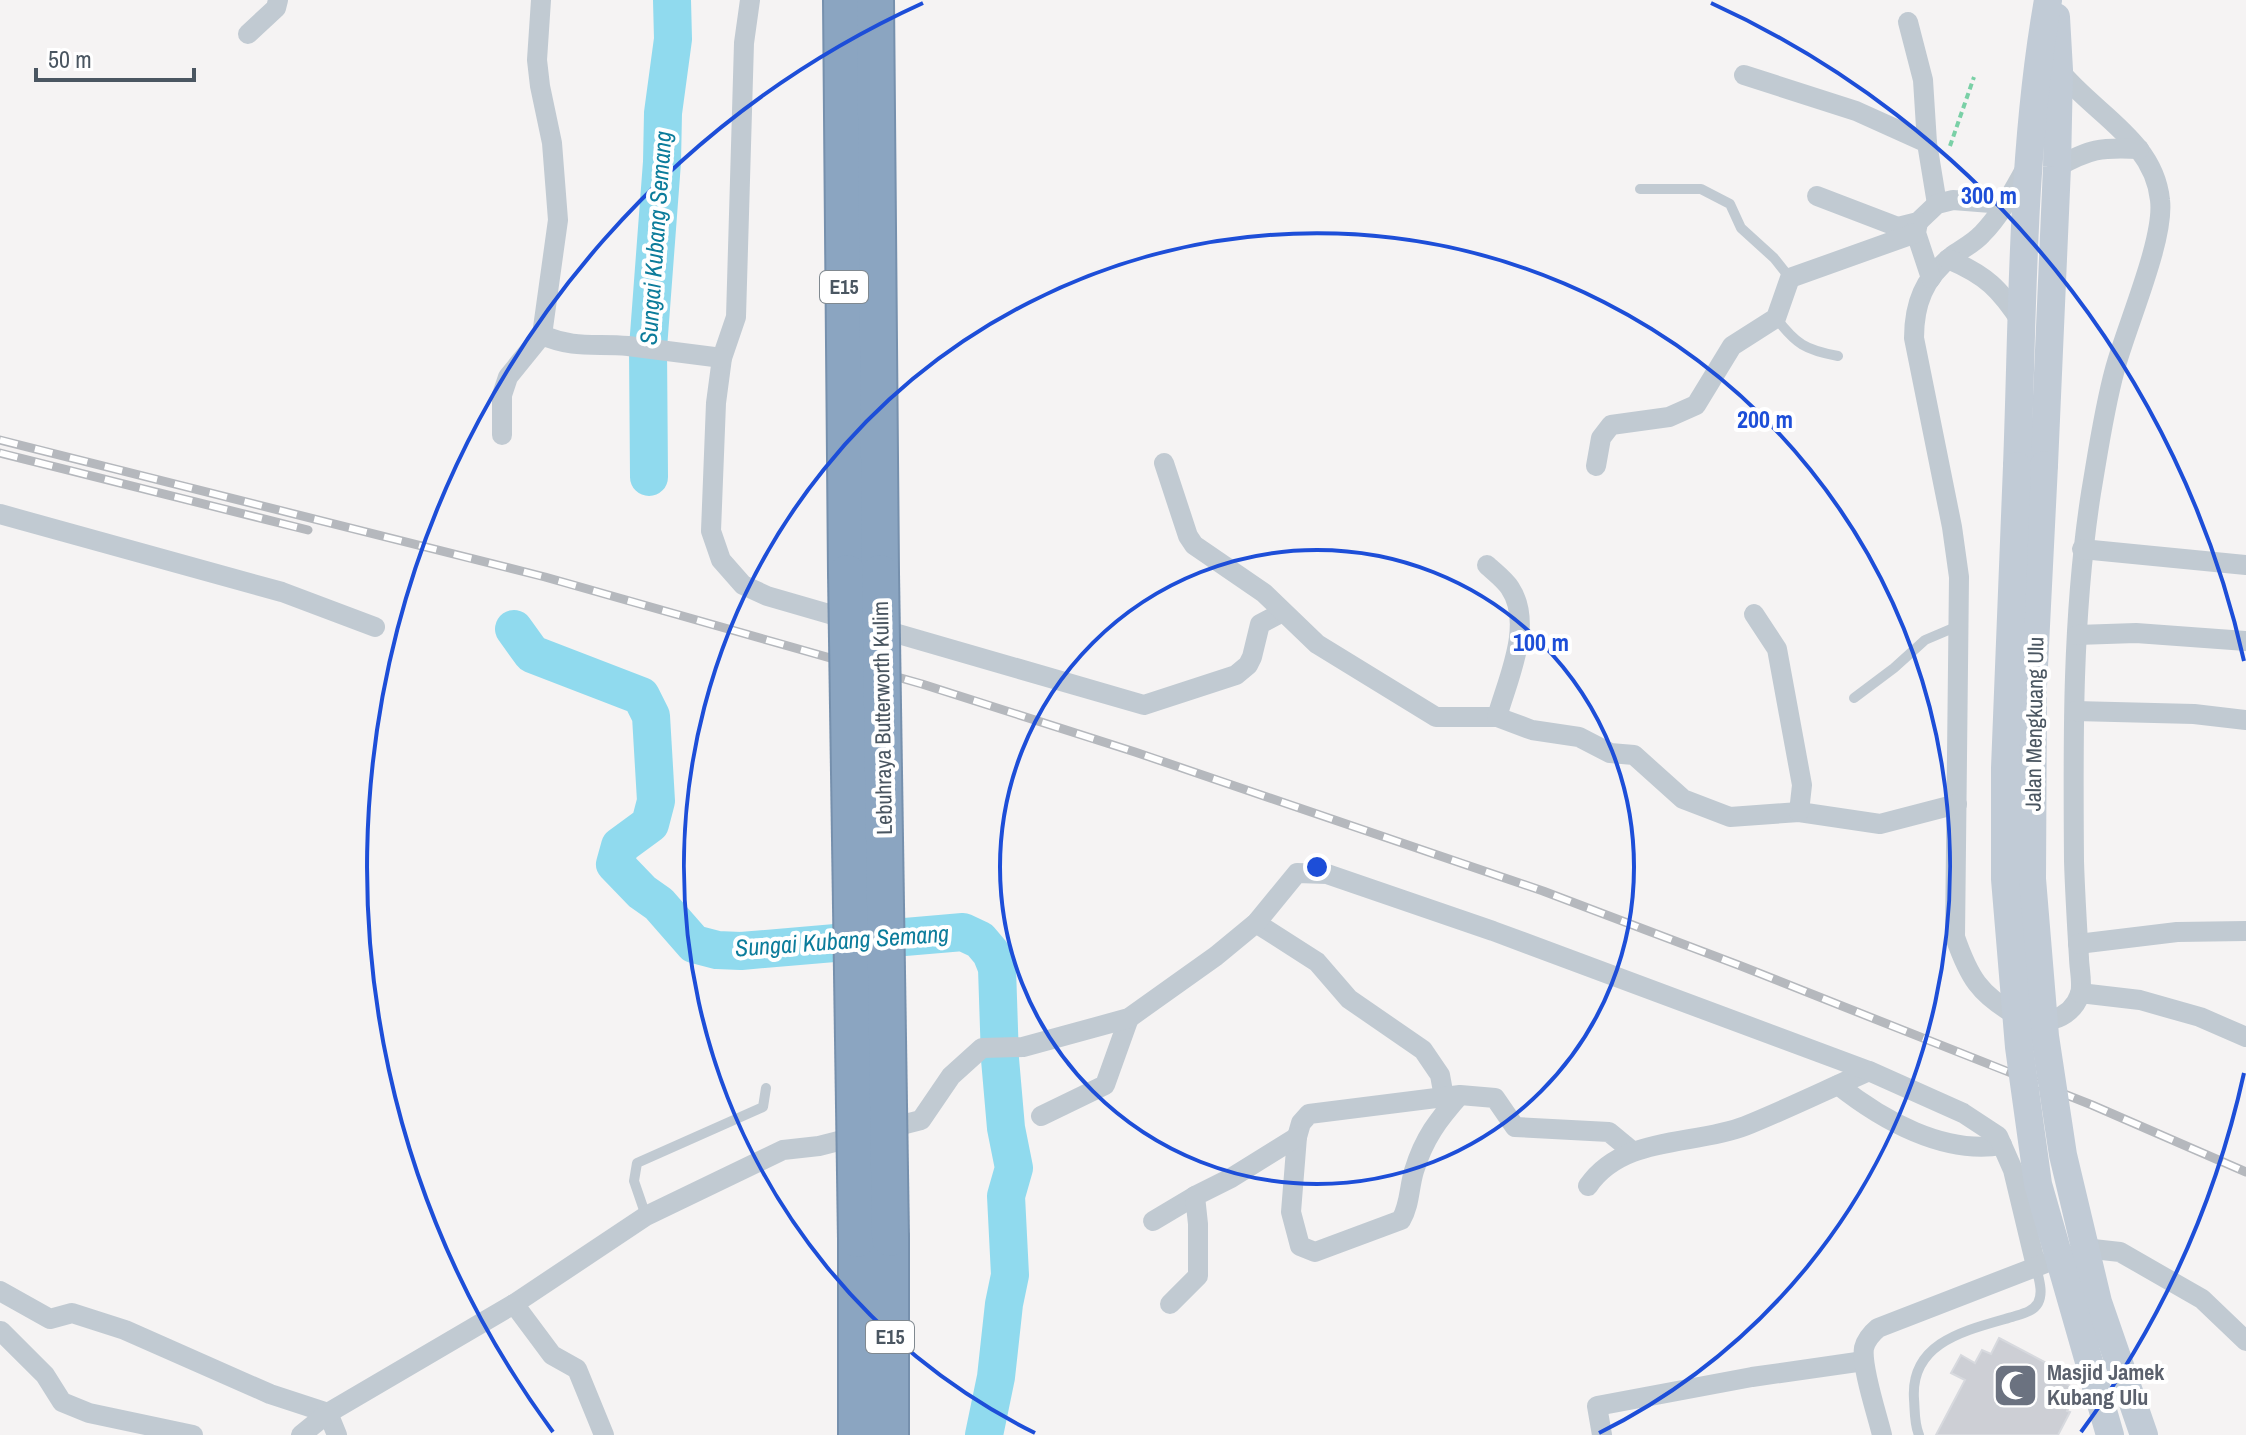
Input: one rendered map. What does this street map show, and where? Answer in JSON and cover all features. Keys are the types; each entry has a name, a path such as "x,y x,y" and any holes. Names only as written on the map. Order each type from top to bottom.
{"highway":[{"name":"Lebuhraya Butterworth Kulim","path":"842,0 863,573 873,1239 890,1435"},
{"name":"Lebuhraya Butterworth Kulim","path":"863,573 875,0"},
{"name":"Lebuhraya Butterworth Kulim","path":"857,1435 873,1239"}],"main road":[{"name":"Jalan Mengkuang Ulu","path":"2048,0 2035,71 2043,165 2030,465 2005,768 2005,879 2019,1047 2038,1184 2110,1435"},
{"name":"Jalan Mengkuang Ulu","path":"2056,0 2059,70 2043,165 2023,324 2030,465 2032,879 2045,1036 2063,1155 2098,1302 2144,1435"}],"street":[{"path":"248,34 276,8 278,0"},
{"path":"502,435 502,395 508,377 542,335 558,220 552,143 537,60 541,0"},
{"path":"750,0 744,43 736,317 722,358 716,403 711,531 721,560 743,585 767,596 1144,705 1236,675 1248,665 1260,624 1280,611"},
{"path":"1908,22 1923,80 1927,143 1937,204"},
{"path":"2059,70 2073,88 2122,129 2139,149 2154,176 2161,202 2155,239 2114,372 2082,549 2077,635 2074,831 2080,993 2071,1010 2057,1019 2029,1023 1994,1003 1967,972 1955,937 1959,577 1914,338 1914,315 1919,296 1931,278 1948,259 1982,234 2004,204 2043,165 2104,147 2139,149"},
{"path":"1744,75 1856,111 1927,143"},
{"path":"1817,196 1898,227 1917,227"},
{"path":"1596,466 1601,438 1611,425 1669,417 1696,405 1732,346 1776,318 1790,278 1917,227 1937,204 1953,200 2004,204"},
{"path":"1917,227 1931,278"},
{"path":"1948,259 1976,271 1993,284 2023,324"},
{"path":"542,335 560,343 588,347 625,346 722,358"},
{"path":"1164,463 1188,536 1194,545 1264,593 1317,644 1436,717 1497,717 1532,730 1579,737 1610,753 1634,755 1683,799 1730,817 1799,812 1880,824 1957,804"},
{"path":"0,514 282,592 375,627"},
{"path":"2082,549 2246,565"},
{"path":"1487,565 1510,587 1520,610 1522,627 1497,717"},
{"path":"1754,614 1777,649 1802,785 1799,812"},
{"path":"2077,635 2136,633 2246,641"},
{"path":"2075,711 2194,714 2246,720"},
{"path":"301,1435 328,1413 514,1304 646,1216 783,1150 819,1146 921,1120 951,1076 982,1048 1023,1047 1129,1018 1216,956 1256,923 1297,873 1327,874 1493,931 1869,1071 1963,1113 1998,1136 2013,1170 2036,1266"},
{"path":"1256,923 1317,962 1349,999 1423,1050 1452,1096"},
{"path":"2078,944 2177,932 2209,934 2246,931"},
{"path":"2080,993 2140,1000 2200,1017 2246,1037"},
{"path":"1041,1116 1105,1085 1129,1018"},
{"path":"1588,1186 1597,1173 1632,1151 1741,1127 1869,1071"},
{"path":"1838,1085 1867,1108 1926,1136 1981,1149 2002,1145"},
{"path":"1452,1096 1426,1138 1413,1173 1406,1212 1401,1220 1315,1252 1300,1246 1291,1212 1297,1137 1301,1123 1309,1114 1452,1096 1495,1098 1515,1127 1609,1132 1632,1151"},
{"path":"1153,1221 1297,1137"},
{"path":"1170,1304 1198,1276 1195,1196"},
{"path":"1882,1435 1864,1361 1864,1346 1871,1333 2036,1266 2093,1249 2120,1252 2202,1299 2246,1341"},
{"path":"0,1291 50,1319 72,1313 125,1330 270,1394 328,1413 337,1435"},
{"path":"514,1304 552,1355 577,1369 604,1435"},
{"path":"1,1331 45,1375 62,1402 89,1413 193,1435"},
{"path":"1602,1435 1597,1406 1752,1377 1864,1361"}],"lane":[{"path":"1640,189 1701,189 1730,204 1741,228 1774,258 1790,278"},
{"path":"1776,318 1787,332 1811,351 1838,356"},
{"path":"1854,698 1925,640 1960,625"},
{"path":"646,1216 634,1181 637,1163 763,1107 766,1088"},
{"path":"1919,1435 1913,1388 1920,1363 1938,1345 1962,1332 2030,1311 2039,1302 2041,1286 2036,1266"}],"path":[{"path":"1948,154 1974,77"}],"building":[{"name":"Masjid Jamek Kubang Ulu","path":"1999,1338 2052,1366 2048,1374 2078,1390 2058,1435 1936,1435 1965,1380 1951,1373 1961,1355 1975,1363 1982,1350 1991,1354"}],"waterway":[{"name":"Sungai Kubang Semang","path":"649,477 648,348 663,113 673,39 672,0"},
{"name":"Sungai Kubang Semang","path":"514,629 532,654 641,696 651,716 656,801 650,824 620,846 615,864 642,892 659,904 694,944 717,950 741,951 963,932 980,940 991,953 997,968 1000,1059 1006,1128 1014,1168 1006,1196 1010,1275 996,1377 984,1435"}],"railway":[{"path":"0,440 545,577 922,684 1135,752 1543,891 2092,1105 2246,1172"},
{"path":"0,453 308,530"}],"place":[{"name":"Masjid Jamek Kubang Ulu","path":"2016,1385"}]}
